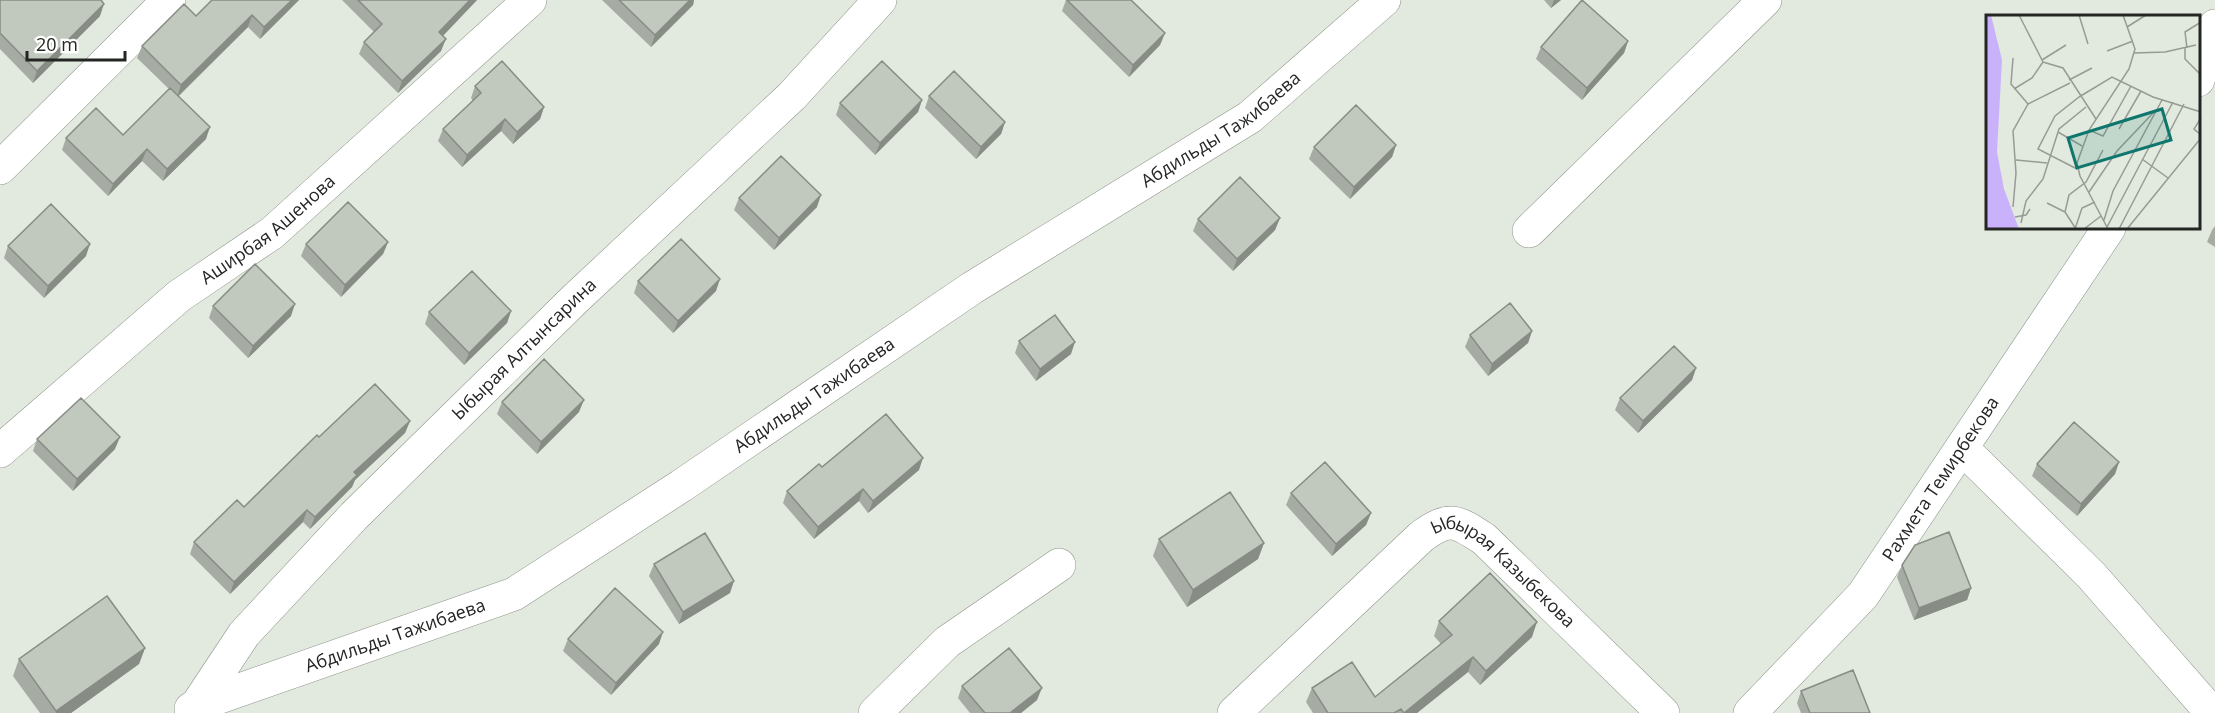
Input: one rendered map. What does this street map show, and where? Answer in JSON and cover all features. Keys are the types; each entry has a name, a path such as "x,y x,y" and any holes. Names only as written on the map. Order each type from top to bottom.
{"street":[{"path":"0,168 169,0"},
{"name":"Аширбая Ашенова","path":"0,451 179,296 272,233 530,0"},
{"name":"Ыбырая Алтынсарина","path":"191,709 243,634 354,516 584,291 792,96 880,0"},
{"name":"Абдильды Тажибаева","path":"191,709 514,594 681,486 972,288 1250,117 1384,0"},
{"path":"1529,231 1765,0"},
{"path":"2200,77 2215,26"},
{"name":"Рахмета Темирбекова","path":"1750,713 1863,595 2108,230"},
{"path":"1962,448 2091,575 2212,713"},
{"name":"Ыбырая Казыбекова","path":"1234,713 1422,537 1439,524 1459,522 1484,539 1663,713"},
{"path":"875,713 947,642 1059,565"}],"building":[{"path":"0,0 101,0 104,4 37,71 0,33"},
{"path":"212,0 292,0 264,27 252,15 181,85 142,46 184,4 196,16"},
{"path":"358,0 470,0 439,32 446,39 402,81 364,42 382,24"},
{"path":"619,0 690,0 655,35"},
{"path":"1067,0 1131,0 1165,33 1133,65"},
{"path":"1582,0 1628,41 1587,88 1541,47"},
{"path":"502,61 544,107 517,132 505,119 467,155 443,129 481,93 475,86"},
{"path":"882,61 922,100 880,143 840,103"},
{"path":"954,71 1005,122 981,147 929,96"},
{"path":"170,88 210,127 167,169 147,149 113,184 66,138 96,108 123,135"},
{"path":"1356,105 1396,145 1354,187 1314,147"},
{"path":"781,156 821,195 779,238 739,198"},
{"path":"1240,177 1280,218 1237,259 1198,219"},
{"path":"348,202 388,242 345,285 306,244"},
{"path":"51,204 90,244 48,286 8,246"},
{"path":"681,239 720,279 678,321 638,281"},
{"path":"255,264 295,304 253,346 213,306"},
{"path":"472,271 511,311 469,353 429,312"},
{"path":"1510,303 1532,331 1492,364 1470,335"},
{"path":"1055,315 1075,342 1040,369 1019,341"},
{"path":"1674,346 1696,368 1643,421 1620,398"},
{"path":"544,359 584,400 541,442 502,402"},
{"path":"375,384 410,421 354,472 357,475 315,517 307,510 234,582 194,542 237,500 244,507 317,435 319,437"},
{"path":"81,398 120,437 77,479 37,439"},
{"path":"886,414 923,458 873,501 863,489 818,527 787,491 819,464 822,467"},
{"path":"2074,422 2119,462 2081,504 2037,464"},
{"path":"1325,462 1371,513 1336,544 1291,493"},
{"path":"1230,492 1264,543 1193,590 1159,539"},
{"path":"1949,532 1971,588 1919,608 1902,565 1915,545"},
{"path":"705,533 734,581 683,612 654,564"},
{"path":"1490,573 1537,622 1486,671 1473,657 1404,713 1401,709 1394,713 1328,713 1312,688 1352,662 1375,697 1452,635 1439,621"},
{"path":"615,588 663,632 616,683 568,639"},
{"path":"107,596 145,648 56,711 19,659"},
{"path":"1009,648 1042,688 1010,713 985,713 962,686"},
{"path":"1853,670 1870,713 1810,713 1801,691"}]}
